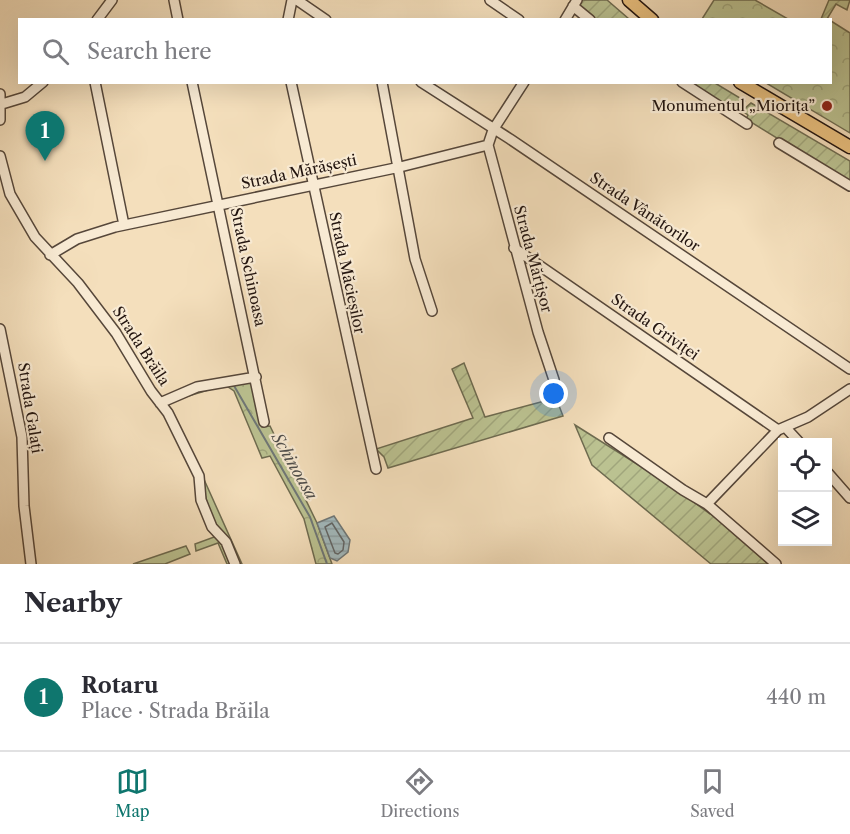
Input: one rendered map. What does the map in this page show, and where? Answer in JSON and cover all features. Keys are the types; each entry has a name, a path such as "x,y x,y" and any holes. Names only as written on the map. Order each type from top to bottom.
{"main road":[{"path":"629,0 650,18"},
{"path":"743,84 850,147"}],"street":[{"path":"99,18 112,0"},
{"path":"174,0 178,18"},
{"path":"289,18 297,0 323,18"},
{"path":"490,0 516,18"},
{"path":"566,18 575,3 588,18"},
{"path":"0,120 1,99 25,97 41,84"},
{"path":"95,84 124,225"},
{"name":"Strada Schinoasa","path":"192,84 220,205 264,422"},
{"name":"Strada Măcieșilor","path":"291,84 376,469"},
{"path":"382,84 400,167 415,259 432,311"},
{"name":"Strada Vânătorilor","path":"424,84 850,369"},
{"path":"488,145 494,130 523,84"},
{"path":"685,84 747,124"},
{"path":"779,143 850,186"},
{"name":"Strada Mărășești","path":"50,255 77,239 124,225 400,167 488,145"},
{"name":"Strada Mărțișor","path":"488,145 514,248 554,380"},
{"name":"Strada Brăila","path":"0,156 10,194 19,212 50,255 78,283 116,333 160,403 199,476 201,500 212,527 226,542 235,564"},
{"name":"Strada Griviței","path":"514,248 794,438"},
{"name":"Strada Galați","path":"0,329 23,442 24,515 31,564"},
{"path":"160,403 197,387 256,377"},
{"path":"707,504 782,429 808,417 850,389"},
{"path":"609,438 707,504 776,564"},
{"path":"832,478 850,498"}],"green space":[{"path":"582,0 607,0 628,18 593,18 577,6"},
{"path":"714,0 755,0 786,18 703,18"},
{"path":"829,0 850,0 847,10 836,4 828,18 821,18"},
{"path":"832,22 850,33 850,133 768,84 832,84"},
{"path":"690,84 717,84 745,101 732,111"},
{"path":"751,103 850,161 850,183 746,119 748,115 742,111"},
{"path":"464,363 485,417 556,398 563,416 388,468 384,457 376,449 473,418 452,369"},
{"path":"242,381 252,383 262,427 270,426 317,523 332,564 316,564 304,519 270,456 262,458 234,391 225,385 175,400 187,393"},
{"path":"575,425 672,486 710,514 713,513 768,564 711,564 592,465"},
{"path":"202,475 242,564 238,564 214,522 206,500"},
{"path":"214,537 222,540 232,564 227,564 218,543 196,551 195,544"},
{"path":"186,546 190,554 165,564 133,564"}],"water":[{"path":"334,516 350,540 348,552 337,561 330,558 317,523"}],"waterway":[{"name":"Schinoasa","path":"233,384 310,517 327,564"}],"place":[{"name":"Monumentul „Miorița”","path":"827,106"},
{"name":"Rotaru","path":"45,161"}]}
